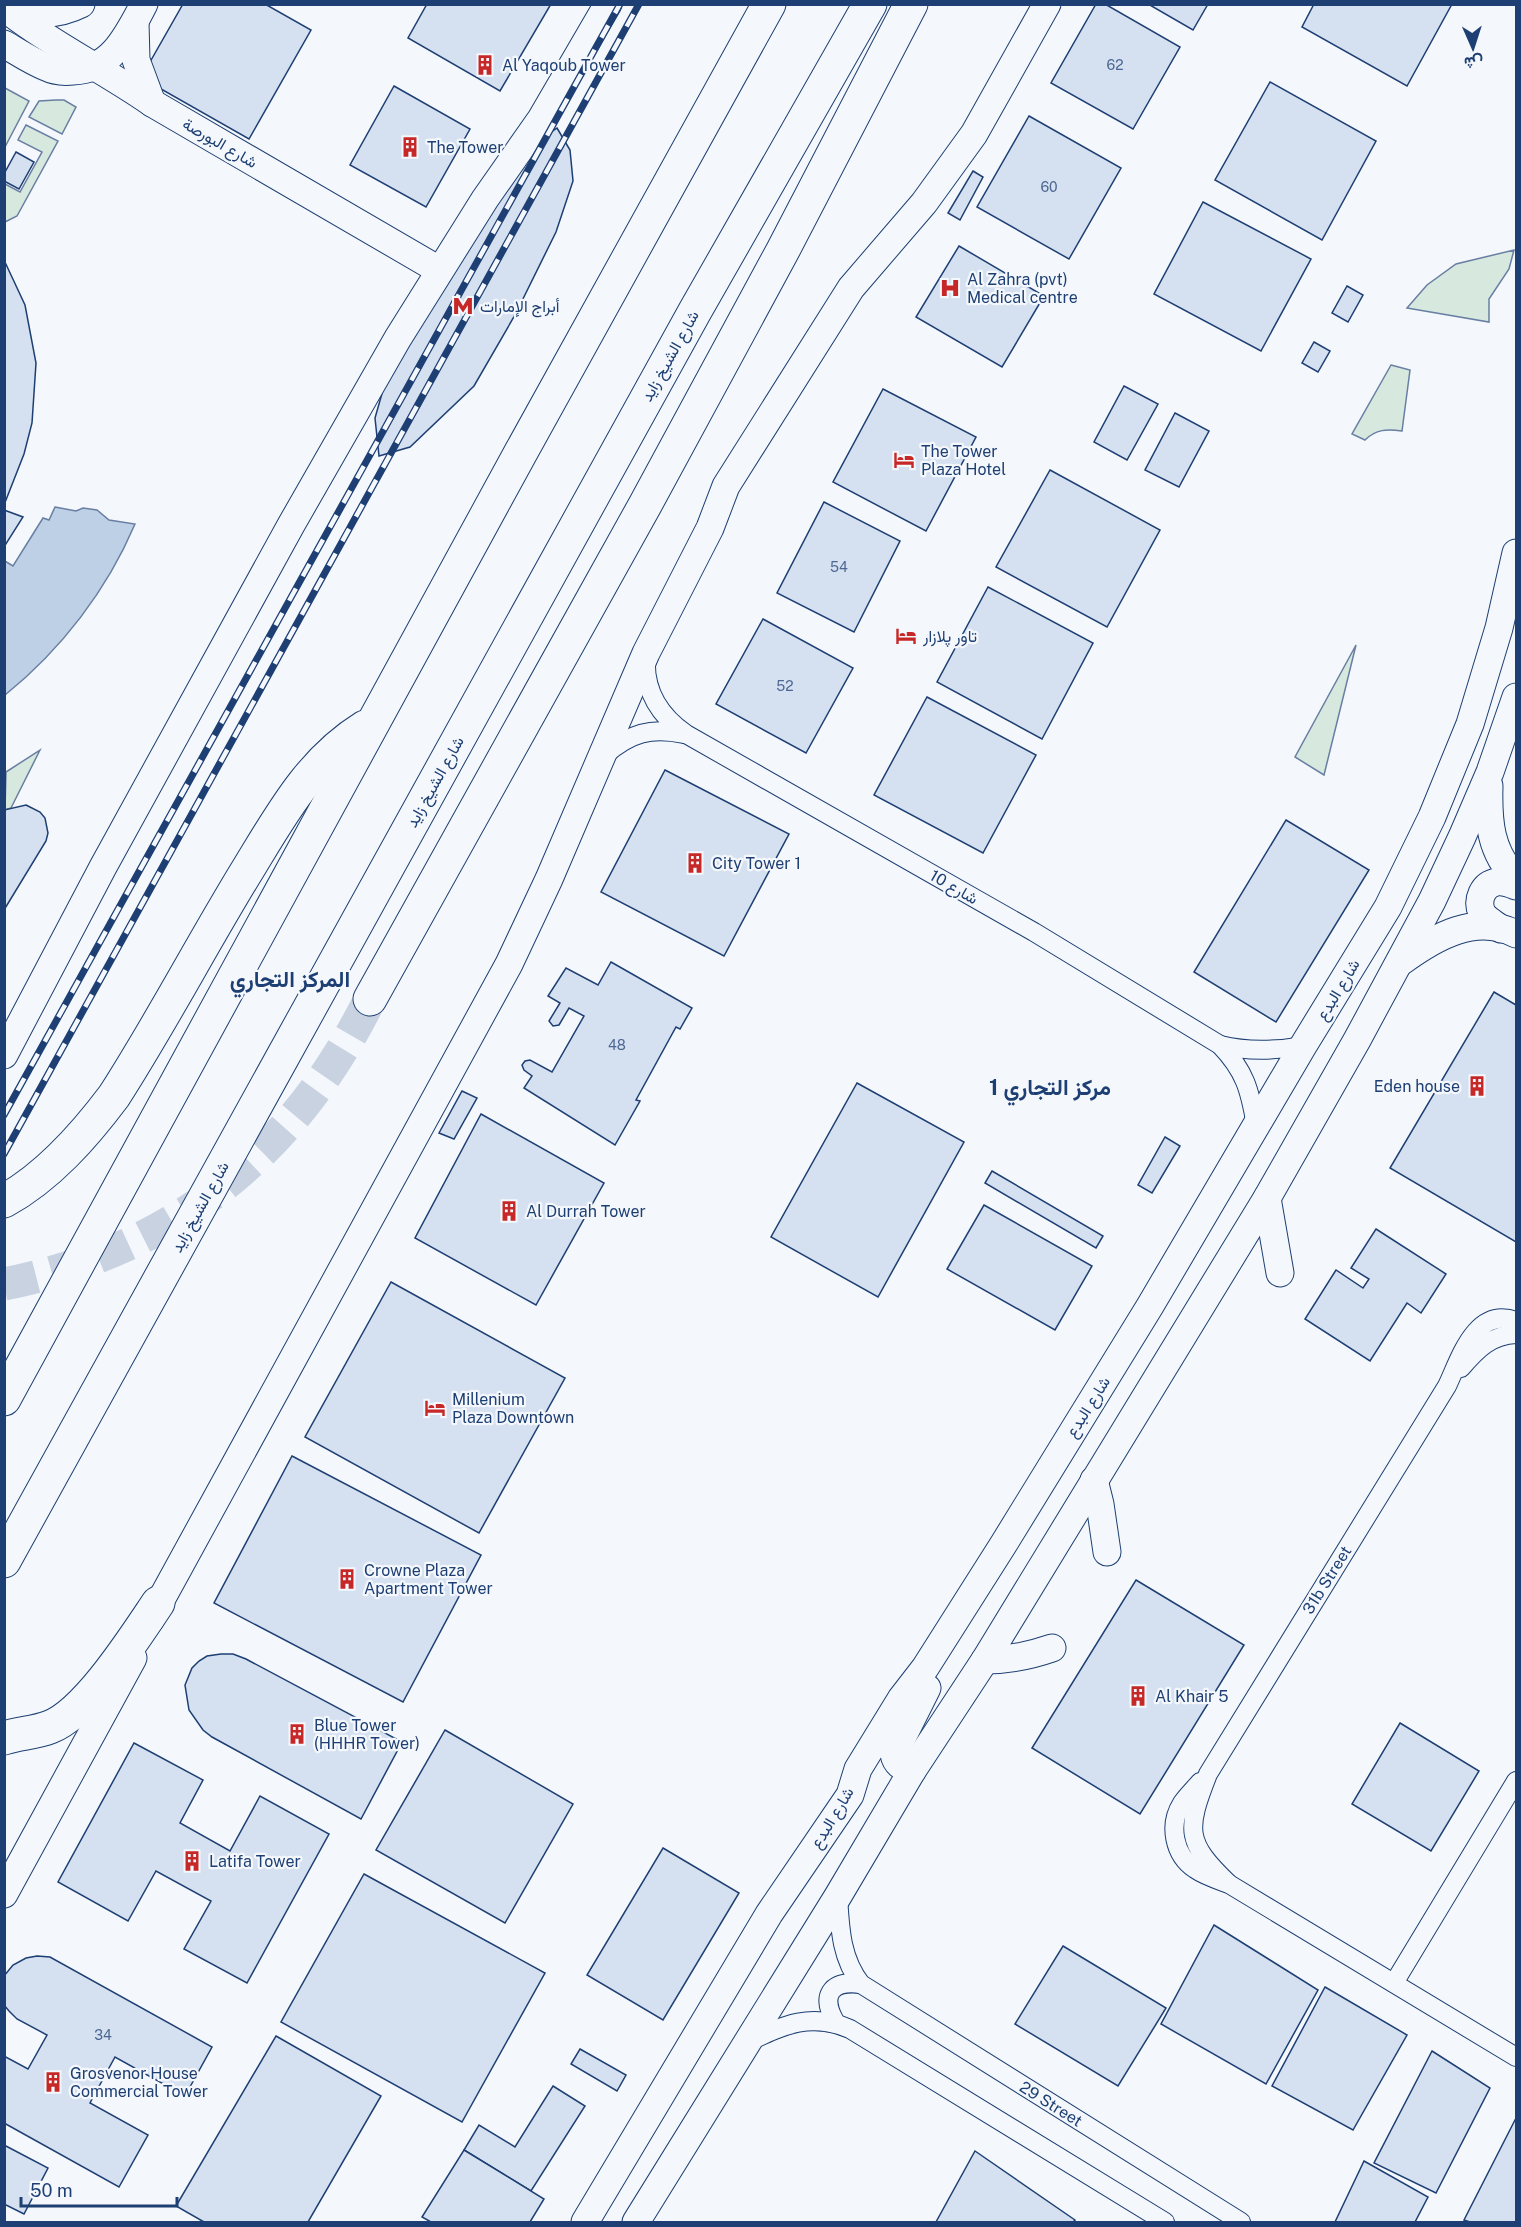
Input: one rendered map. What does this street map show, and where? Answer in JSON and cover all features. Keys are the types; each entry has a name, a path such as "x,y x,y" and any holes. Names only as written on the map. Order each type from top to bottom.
{"highway":[{"path":"4,1398 769,4"},
{"name":"شارع الشيخ زايد","path":"4,1561 695,311 870,4"},
{"path":"370,999 782,252 911,4"},
{"path":"4,1201 34,1181 58,1160 98,1118 128,1074 204,941 292,798 328,755 374,721"},
{"path":"4,1737 50,1727 76,1711 123,1653 158,1603"}],"street":[{"path":"5,8 31,14 51,14 69,10 81,4"},
{"path":"4,1055 103,867 291,525 439,270 541,119 608,4"},
{"path":"4,1894 123,1677 158,1603 494,992 540,898 646,653 710,528 726,486 851,288 924,203 974,134 1047,4"},
{"name":"شارع البورصة","path":"5,8 44,37 96,67 152,104 439,270"},
{"path":"4,45 46,68 76,71 96,67 127,37 139,13"},
{"path":"139,13 136,60 152,104"},
{"name":"شارع البدع","path":"585,2223 769,1914 850,1795 858,1769 870,1749 901,1699 925,1668 1150,1306 1388,907 1432,817 1470,724 1499,628 1516,553"},
{"name":"شارع 10","path":"646,653 647,680 651,693 665,716 686,734 1034,932 1220,1045 1240,1068 1247,1083 1256,1126"},
{"path":"636,2223 838,1896 912,1771 985,1660 1267,1198 1399,963 1457,848 1490,772 1516,697"},
{"name":"شارع 10","path":"598,760 631,736 659,731 686,734"},
{"path":"1490,772 1488,807 1493,840 1499,856 1516,878"},
{"path":"1509,932 1482,912 1480,899 1486,888 1497,882 1516,886"},
{"path":"1399,963 1442,935 1474,927 1509,932"},
{"name":"شارع 10","path":"1220,1045 1260,1051 1303,1046"},
{"path":"1267,1198 1280,1273"},
{"name":"31b Street","path":"1447,1386 1466,1344 1477,1329 1494,1321 1511,1319 1516,1321"},
{"name":"31b Street","path":"1516,1335 1507,1335 1487,1342 1471,1356 1447,1386 1208,1774 1182,1803 1175,1822 1179,1852 1193,1868 1229,1884 1516,2057"},
{"path":"1094,1480 1107,1552"},
{"path":"985,1660 1008,1660 1030,1656 1052,1648"},
{"path":"912,1771 895,1761 894,1755 930,1683 925,1668"},
{"path":"1394,1983 1516,1781"},
{"name":"29 Street","path":"838,1896 840,1938 850,1970 861,1984 1241,2223"},
{"path":"836,2023 828,2005 829,1996 834,1987 843,1983 861,1984"},
{"path":"747,2043 786,2025 819,2020 836,2023 850,2029 1165,2223"}],"shaded area":[{"path":"5,88 29,101 5,147"},
{"path":"64,100 76,107 62,134 29,117 39,101"},
{"path":"26,125 58,141 17,216 5,222 5,184 20,192 42,152 18,140"},
{"path":"1514,250 1509,269 1489,299 1489,322 1407,308 1427,285 1456,264"},
{"path":"1391,365 1410,370 1402,431 1382,431 1365,440 1352,434"},
{"path":"1356,645 1324,775 1295,757"},
{"path":"40,750 11,808 5,810 6,772"}],"water":[{"path":"55,507 76,511 83,508 97,510 109,520 135,524 111,572 80,617 45,659 5,695 5,561 13,566 43,518 49,520"}],"building":[{"path":"183,4 265,4 311,30 249,139 161,89 150,62"},
{"name":"Al Yaqoub Tower","path":"427,4 551,4 500,91 408,38"},
{"path":"1096,4 1105,4 1180,47 1133,129 1051,83"},
{"path":"1148,4 1208,4 1193,30"},
{"path":"1314,4 1452,4 1407,86 1302,27"},
{"path":"1270,82 1376,141 1322,240 1215,180"},
{"name":"The Tower","path":"394,86 470,129 426,207 350,165"},
{"path":"1029,116 1121,168 1069,259 977,207"},
{"path":"557,128 570,150 573,181 556,232 515,315 474,386 410,447 379,456 375,418 389,369 524,149"},
{"path":"16,152 34,162 19,189 4,181 4,174"},
{"path":"973,171 983,177 960,220 948,213"},
{"path":"1203,202 1311,259 1261,351 1154,294"},
{"path":"959,246 1044,296 1002,367 916,317"},
{"path":"4,260 25,305 36,363 32,423 24,454 4,505"},
{"path":"1347,286 1363,295 1348,322 1332,313"},
{"path":"1314,342 1330,351 1318,372 1302,363"},
{"path":"1124,386 1158,404 1127,460 1094,442"},
{"name":"The Tower Plaza Hotel","path":"883,389 976,437 926,531 833,482"},
{"path":"1175,413 1209,431 1179,487 1145,470"},
{"path":"1050,470 1160,530 1107,627 996,567"},
{"path":"824,502 900,541 854,632 777,593"},
{"path":"4,510 23,517 4,547"},
{"path":"988,587 1093,643 1042,739 937,682"},
{"path":"763,619 853,668 806,753 716,704"},
{"path":"927,697 1036,755 983,853 874,795"},
{"name":"City Tower 1","path":"665,770 789,834 724,956 601,892"},
{"path":"26,805 40,812 45,818 48,833 46,841 4,910 4,810"},
{"path":"1286,820 1369,870 1276,1022 1194,972"},
{"path":"611,962 692,1008 680,1029 676,1027 636,1100 640,1101 615,1145 524,1088 532,1076 524,1070 522,1065 525,1061 530,1060 552,1072 584,1016 569,1008 559,1025 553,1026 549,1021 560,1003 548,996 566,968 598,985"},
{"name":"Eden house","path":"1494,992 1516,1005 1516,1242 1390,1168"},
{"path":"857,1083 964,1142 878,1297 771,1237"},
{"path":"462,1091 477,1098 454,1139 439,1133"},
{"name":"Al Durrah Tower","path":"481,1114 604,1183 536,1305 415,1238"},
{"path":"1165,1137 1180,1146 1152,1193 1138,1185"},
{"path":"992,1171 1103,1236 1096,1248 985,1183"},
{"path":"984,1205 1092,1266 1055,1330 947,1269"},
{"path":"1376,1229 1446,1274 1421,1313 1407,1303 1370,1361 1305,1319 1336,1270 1363,1288 1369,1279 1351,1268"},
{"name":"Millenium Plaza Downtown","path":"391,1282 565,1378 479,1533 305,1437"},
{"name":"Crowne Plaza Apartment Tower","path":"292,1456 481,1555 403,1702 214,1603"},
{"name":"Al Khair 5","path":"1136,1580 1244,1645 1140,1814 1032,1748"},
{"name":"Blue Tower (HHHR Tower)","path":"233,1654 246,1659 402,1742 361,1819 203,1730 189,1710 185,1685 192,1668 199,1661 207,1656"},
{"path":"1400,1723 1479,1771 1431,1851 1352,1804"},
{"path":"445,1730 573,1804 505,1923 376,1850"},
{"name":"Latifa Tower","path":"134,1743 203,1780 180,1823 230,1851 260,1796 329,1834 247,1983 184,1949 211,1901 156,1871 128,1921 58,1882"},
{"path":"663,1848 739,1893 663,2020 587,1975"},
{"path":"364,1874 545,1973 462,2122 281,2022"},
{"path":"1214,1925 1318,1990 1266,2084 1161,2024"},
{"path":"1063,1946 1166,2008 1118,2086 1015,2024"},
{"name":"Grosvenor House Commercial Tower","path":"50,1957 212,2047 185,2096 115,2057 90,2103 148,2135 119,2187 4,2123 4,2056 28,2069 47,2035 17,2019 4,2005 4,1976 13,1965 26,1958"},
{"path":"1325,1987 1407,2035 1353,2130 1272,2086"},
{"path":"276,2036 381,2096 308,2222 204,2222 176,2206"},
{"path":"580,2049 626,2075 617,2091 571,2064"},
{"path":"1432,2051 1490,2088 1436,2193 1374,2163"},
{"path":"553,2086 585,2106 531,2191 464,2150 479,2125 515,2147"},
{"path":"1516,2118 1516,2222 1464,2220"},
{"path":"4,2145 48,2168 24,2214 4,2204"},
{"path":"464,2150 544,2199 530,2222 431,2222 422,2217"},
{"path":"975,2151 1075,2220 1073,2222 936,2222"},
{"path":"1364,2161 1428,2197 1415,2222 1335,2222"}],"tunnel":[{"path":"4,1284 65,1268 122,1247 174,1219 222,1186 266,1148 305,1104 339,1054 370,999"}],"railway":[{"path":"4,1115 620,4"},
{"path":"4,1154 639,4"}],"place":[{"name":"Al Yaqoub Tower","path":"485,65"},
{"name":"The Tower","path":"410,147"},
{"name":"Al Zahra (pvt) Medical centre","path":"950,288"},
{"name":"أبراج الإمارات","path":"463,306"},
{"name":"The Tower Plaza Hotel","path":"904,460"},
{"name":"تاور پلازار","path":"906,636"},
{"name":"City Tower 1","path":"695,863"},
{"name":"Eden house","path":"1477,1086"},
{"name":"Al Durrah Tower","path":"509,1211"},
{"name":"Millenium Plaza Downtown","path":"435,1408"},
{"name":"Crowne Plaza Apartment Tower","path":"347,1579"},
{"name":"Al Khair 5","path":"1138,1696"},
{"name":"Blue Tower (HHHR Tower)","path":"297,1734"},
{"name":"Latifa Tower","path":"192,1861"},
{"name":"Grosvenor House Commercial Tower","path":"53,2082"}],"district":[{"name":"المركز التجاري","path":"290,979"},
{"name":"مركز التجاري 1","path":"1050,1087"}]}
